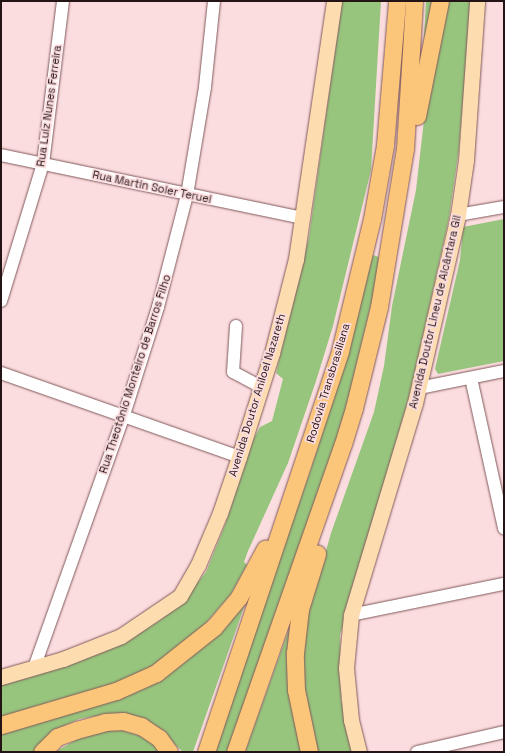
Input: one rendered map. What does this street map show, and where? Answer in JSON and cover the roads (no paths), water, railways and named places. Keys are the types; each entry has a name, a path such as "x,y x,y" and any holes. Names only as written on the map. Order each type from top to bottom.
{"highway":[{"name":"Rodovia Transbrasiliana","path":"206,752 340,351 372,219 385,145 397,1"},
{"path":"235,752 321,511 354,408 378,308 405,149 414,1"},
{"path":"405,149 415,132 423,78 440,1"},
{"path":"309,752 296,690 295,653 300,609 317,556 321,511"},
{"path":"1,725 116,691 156,673 184,653 214,627 239,597 274,530 286,515"},
{"path":"42,752 57,737 105,722 123,721 141,726 159,738 169,752"}],"main road":[{"name":"Avenida Doutor Aniloel Nazareth","path":"1,677 34,668 94,648 145,622 180,596 198,565 220,513 272,353 303,218 334,1"},
{"name":"Avenida Doutor Lineu de Alcântara Gil","path":"360,752 351,720 346,668 351,616 419,388 458,215 466,160 477,1"}],"street":[{"name":"Rua Luiz Nunes Ferreira","path":"1,301 43,164 63,1"},
{"name":"Rua Theotônio Monteiro de Barros Filho","path":"34,668 124,415 158,306 187,195 205,88 214,1"},
{"name":"Rua Martin Soler Teruel","path":"1,155 303,218"},
{"path":"458,215 504,208"},
{"path":"236,326 233,372 261,387"},
{"path":"419,388 504,371"},
{"path":"1,373 124,415 239,457"},
{"path":"471,378 504,528"},
{"path":"351,616 504,584"},
{"path":"417,752 504,732"}]}
